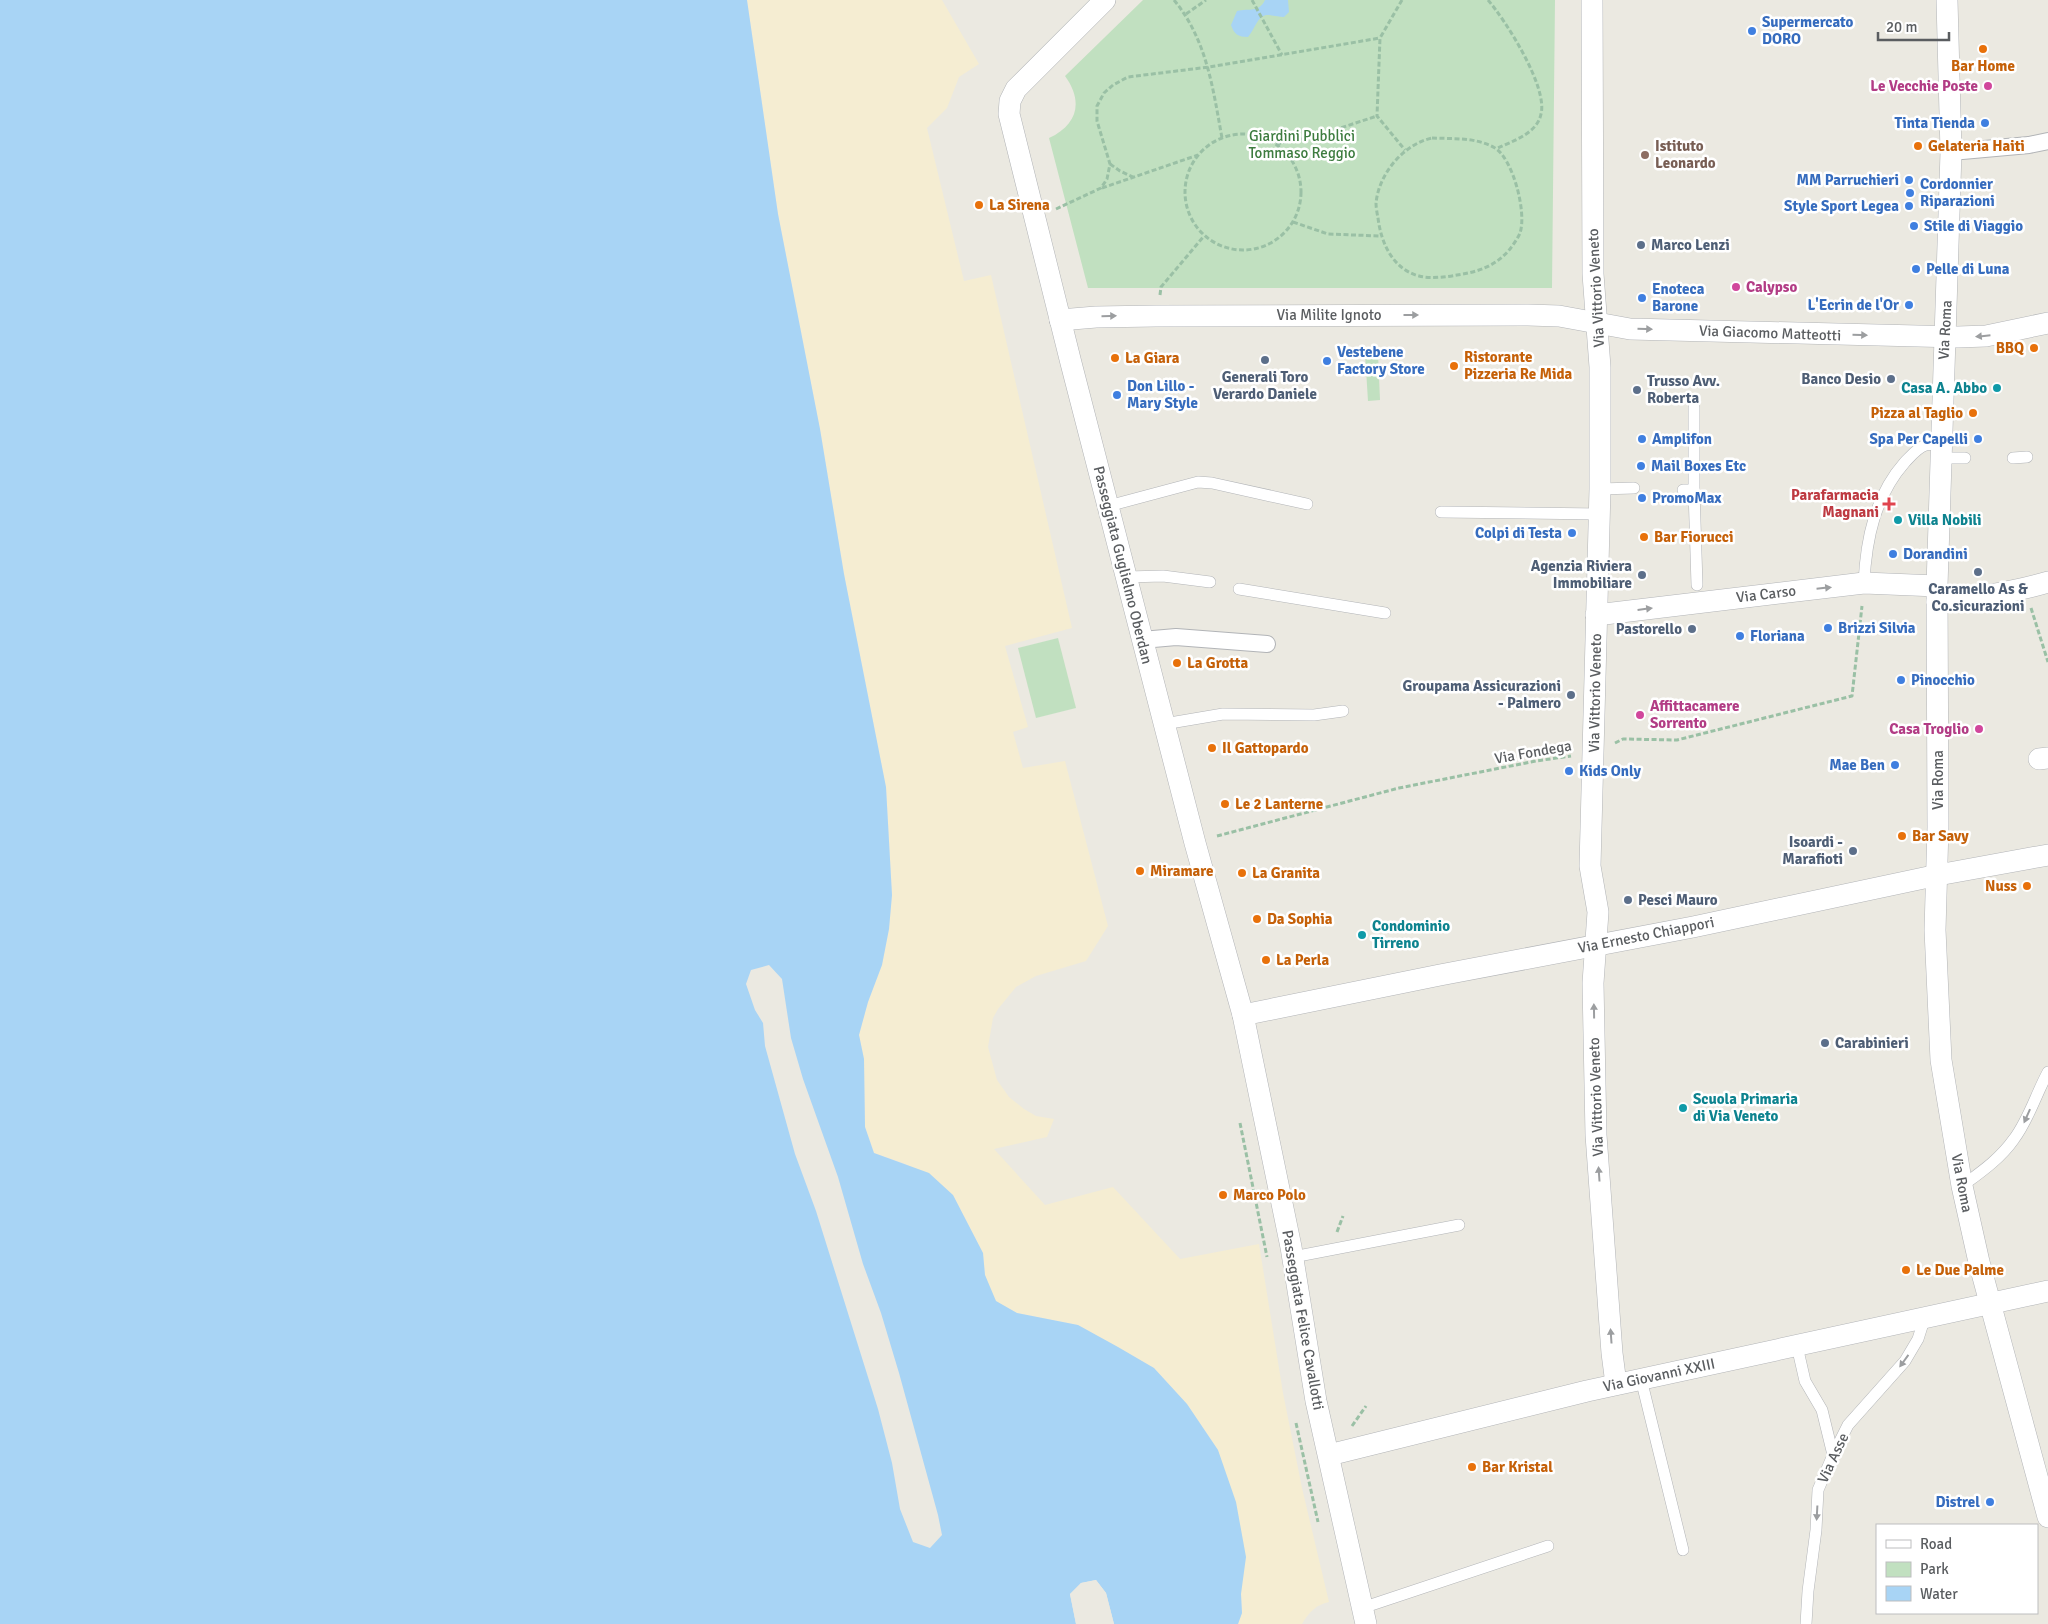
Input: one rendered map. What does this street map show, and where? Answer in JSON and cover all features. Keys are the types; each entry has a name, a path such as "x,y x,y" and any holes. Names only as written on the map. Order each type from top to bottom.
{"street":[{"name":"Passeggiata Guglielmo Oberdan","path":"1105,0 1016,89 1010,101 1009,114 1142,640 1195,843 1243,1015"},
{"name":"Via Vittorio Veneto","path":"1592,0 1593,274 1600,367 1600,514 1590,853 1598,912 1593,983 1596,1135 1612,1353 1616,1384"},
{"name":"Via Roma","path":"1947,0 1951,152 1937,594 1938,875 1935,930 1941,1060 1962,1186 2048,1517"},
{"path":"1951,152 2028,145 2048,141"},
{"name":"Via Milite Ignoto","path":"1060,320 1156,316 1528,315 1559,316 1596,323"},
{"name":"Via Giacomo Matteotti","path":"1596,323 1630,329 1944,337 1986,336 2048,324"},
{"name":"Via Carso","path":"1596,614 1864,583 1937,594 1981,598 2048,582"},
{"path":"1142,640 1176,637 1267,644"},
{"name":"Via Ernesto Chiappori","path":"1243,1015 1692,927 1938,875 2048,855"},
{"name":"Passeggiata Felice Cavallotti","path":"1243,1015 1293,1257 1316,1400 1364,1616"},
{"name":"Via Giovanni XXIII","path":"1329,1455 1616,1384 2048,1291"}],"lane":[{"path":"1694,407 1689,490 1697,585"},
{"path":"1864,583 1865,556 1879,501 1887,486 1912,455 1925,445 1941,452 1965,458"},
{"path":"2014,458 2027,457"},
{"path":"1108,506 1198,482 1212,483 1307,504"},
{"path":"1600,489 1634,488"},
{"path":"1441,512 1600,514"},
{"path":"1127,577 1164,576 1210,582"},
{"path":"1238,589 1385,614"},
{"path":"1164,724 1223,714 1314,715 1343,711"},
{"path":"1962,1186 1986,1169 2016,1138 2048,1072"},
{"path":"1293,1257 1459,1225"},
{"name":"Via Asse","path":"1806,1624 1808,1591 1816,1530 1818,1490 1848,1425 1905,1361 1918,1339 1925,1317"},
{"path":"1797,1346 1805,1381 1822,1410 1833,1455"},
{"path":"1641,1379 1683,1550"},
{"path":"1364,1616 1548,1546"}],"path":[{"path":"1174,0 1186,14 1195,31 1209,68 1222,138"},
{"path":"1186,14 1206,0"},
{"path":"1402,0 1380,38 1377,116 1405,150"},
{"path":"1488,0 1530,67 1539,86 1542,98 1541,115 1534,127 1526,134 1496,149"},
{"path":"1252,2 1282,55"},
{"path":"1101,188 1107,179 1110,164 1097,121 1097,106 1104,93 1113,84 1128,77 1209,68 1380,38"},
{"path":"1276,144 1316,136 1377,116"},
{"path":"1246,133 1261,136 1276,144 1290,157 1299,174 1302,192 1299,211 1290,228 1276,241 1258,249 1239,250 1220,246 1204,236 1193,222 1186,206 1185,187 1189,170 1198,154 1211,143 1222,138 1228,135 1246,133"},
{"path":"1432,138 1475,140 1496,149 1509,166 1522,208 1520,232 1510,249 1496,262 1482,270 1451,276 1419,276 1404,269 1389,255 1380,236 1376,203 1385,173 1405,150 1419,141 1432,138"},
{"path":"1035,218 1101,188 1198,154"},
{"path":"1110,164 1134,177"},
{"path":"1293,222 1328,234 1380,236"},
{"path":"1156,316 1161,287 1204,236"},
{"name":"Via Fondega","path":"1195,843 1235,830 1399,788 1536,761 1594,753 1623,739 1678,740 1852,696 1864,583"},
{"path":"2026,588 2048,662"},
{"path":"1351,1426 1366,1406"}],"green space":[{"name":"Giardini Pubblici Tommaso Reggio","path":"1143,0 1555,0 1552,288 1088,288 1049,138 1059,133 1066,126 1075,112 1074,95 1065,76"},
{"path":"1365,354 1378,354 1380,400 1368,401"},
{"path":"1058,638 1076,708 1036,718 1018,648"}],"sand":[{"path":"747,0 942,0 979,64 959,77 947,108 927,128 964,281 991,275 1072,628 1005,646 1028,727 1013,732 1023,768 1065,761 1108,926 1086,961 1036,976 1016,987 993,1018 988,1047 997,1080 1009,1097 1024,1109 1036,1116 1054,1119 1047,1137 994,1149 1045,1205 1113,1187 1180,1259 1259,1244 1283,1393 1302,1488 1329,1602 1313,1610 1302,1624 1238,1624 1242,1613 1241,1594 1218,1450 1187,1404 1154,1368 1078,1325 1017,1313 995,1301 985,1275 983,1253 953,1195 906,1164 874,1153 865,1126 864,1059 859,1035 868,1002 882,965 889,929 892,895 886,787 844,574 820,429 778,214"}],"water":[{"path":"0,0 747,0 778,214 820,429 844,574 886,787 892,895 889,929 882,965 868,1002 859,1035 864,1059 865,1127 874,1153 929,1173 953,1195 983,1253 985,1275 996,1301 1017,1313 1078,1325 1154,1368 1187,1404 1218,1450 1236,1502 1246,1557 1241,1594 1242,1613 1238,1624 1114,1624 1106,1593 1096,1580 1081,1583 1070,1594 1076,1624 0,1624"},
{"path":"1265,0 1288,0 1289,12 1284,17 1264,16 1258,21 1248,37 1237,34 1231,25 1237,11 1260,7"}],"pier":[{"path":"769,965 782,979 791,1038 803,1079 838,1177 863,1264 881,1313 899,1373 942,1535 930,1548 913,1542 900,1509 892,1463 878,1409 816,1211 795,1154 765,1046 763,1023 755,1010 746,984 751,970"},
{"path":"1096,1580 1106,1593 1114,1624 1112,1624 1104,1594 1095,1583 1082,1586 1073,1594 1079,1624 1076,1624 1070,1594 1081,1583"}],"place":[{"name":"Supermercato DORO","path":"1752,31"},
{"name":"Bar Home","path":"1983,49"},
{"name":"Le Vecchie Poste","path":"1988,86"},
{"name":"Tinta Tienda","path":"1985,123"},
{"name":"Gelateria Haiti","path":"1918,146"},
{"name":"Istituto Leonardo","path":"1645,155"},
{"name":"MM Parruchieri","path":"1909,180"},
{"name":"Cordonnier Riparazioni","path":"1910,193"},
{"name":"La Sirena","path":"979,205"},
{"name":"Style Sport Legea","path":"1909,206"},
{"name":"Stile di Viaggio","path":"1914,226"},
{"name":"Marco Lenzi","path":"1641,245"},
{"name":"Pelle di Luna","path":"1916,269"},
{"name":"Calypso","path":"1736,287"},
{"name":"Enoteca Barone","path":"1642,298"},
{"name":"L'Ecrin de l'Or","path":"1909,305"},
{"name":"BBQ","path":"2034,348"},
{"name":"La Giara","path":"1115,358"},
{"name":"Generali Toro Verardo Daniele","path":"1265,360"},
{"name":"Vestebene Factory Store","path":"1327,361"},
{"name":"Ristorante Pizzeria Re Mida","path":"1454,366"},
{"name":"Banco Desio","path":"1891,379"},
{"name":"Casa A. Abbo","path":"1997,388"},
{"name":"Trusso Avv. Roberta","path":"1637,390"},
{"name":"Don Lillo - Mary Style","path":"1117,395"},
{"name":"Pizza al Taglio","path":"1973,413"},
{"name":"Amplifon","path":"1642,439"},
{"name":"Spa Per Capelli","path":"1978,439"},
{"name":"Mail Boxes Etc","path":"1641,466"},
{"name":"PromoMax","path":"1642,498"},
{"name":"Parafarmacia Magnani","path":"1889,504"},
{"name":"Villa Nobili","path":"1898,520"},
{"name":"Colpi di Testa","path":"1572,533"},
{"name":"Bar Fiorucci","path":"1644,537"},
{"name":"Dorandini","path":"1893,554"},
{"name":"Caramello As & Co.sicurazioni","path":"1978,572"},
{"name":"Agenzia Riviera Immobiliare","path":"1642,575"},
{"name":"Brizzi Silvia","path":"1828,628"},
{"name":"Pastorello","path":"1692,629"},
{"name":"Floriana","path":"1740,636"},
{"name":"La Grotta","path":"1177,663"},
{"name":"Pinocchio","path":"1901,680"},
{"name":"Groupama Assicurazioni - Palmero","path":"1571,695"},
{"name":"Affittacamere Sorrento","path":"1640,715"},
{"name":"Casa Troglio","path":"1979,729"},
{"name":"Il Gattopardo","path":"1212,748"},
{"name":"Mae Ben","path":"1895,765"},
{"name":"Kids Only","path":"1569,771"},
{"name":"Le 2 Lanterne","path":"1225,804"},
{"name":"Bar Savy","path":"1902,836"},
{"name":"Isoardi - Marafioti","path":"1853,851"},
{"name":"Miramare","path":"1140,871"},
{"name":"La Granita","path":"1242,873"},
{"name":"Nuss","path":"2027,886"},
{"name":"Pesci Mauro","path":"1628,900"},
{"name":"Da Sophia","path":"1257,919"},
{"name":"Condominio Tirreno","path":"1362,935"},
{"name":"La Perla","path":"1266,960"},
{"name":"Carabinieri","path":"1825,1043"},
{"name":"Scuola Primaria di Via Veneto","path":"1683,1108"},
{"name":"Marco Polo","path":"1223,1195"},
{"name":"Le Due Palme","path":"1906,1270"},
{"name":"Bar Kristal","path":"1472,1467"},
{"name":"Distrel","path":"1990,1502"}]}
